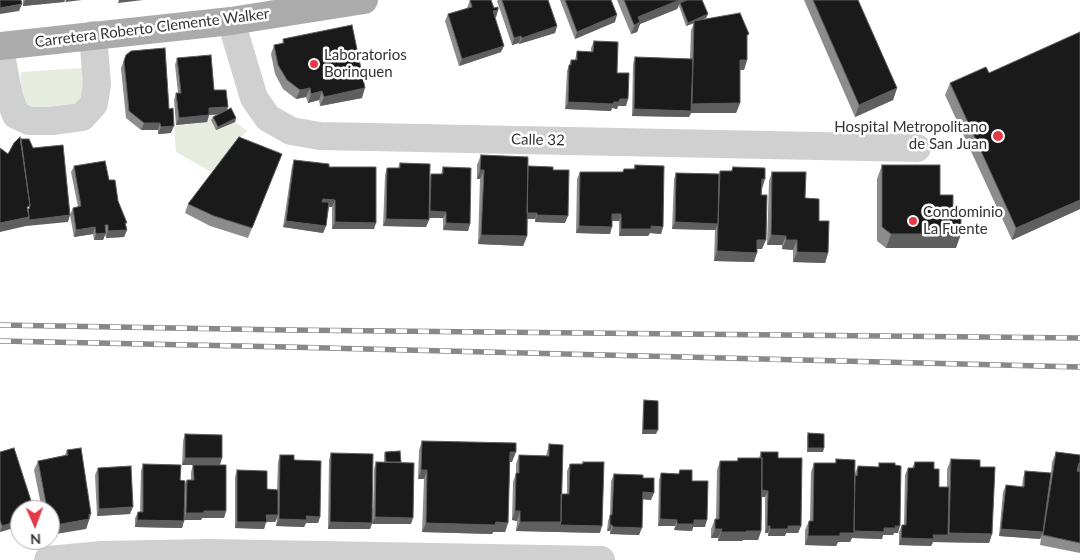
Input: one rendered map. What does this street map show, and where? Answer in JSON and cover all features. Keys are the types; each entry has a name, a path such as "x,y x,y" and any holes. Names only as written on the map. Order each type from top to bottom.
{"main road":[{"name":"Carretera Roberto Clemente Walker","path":"0,47 93,35 231,21 364,0"}],"street":[{"name":"Calle 32","path":"231,21 254,98 268,118 291,131 320,136 917,148"},
{"path":"0,47 9,97 16,114 29,120 52,121 82,117 94,104 97,84 93,35"},
{"path":"48,560 102,555 601,560"}],"shaded area":[{"path":"82,68 87,81 80,107 35,112 20,103 21,72"},
{"path":"226,114 216,130 235,122 247,131 211,172 176,152 174,126 207,122 206,115"}],"building":[{"path":"0,0 21,0 22,4 0,8"},
{"path":"470,0 491,0 494,8 498,7 498,10 493,11 504,46 462,59 448,14 472,7"},
{"path":"502,0 548,0 557,26 522,38 521,36 514,38"},
{"path":"565,0 611,0 617,15 577,32"},
{"path":"624,0 679,0 638,17 640,22 634,25"},
{"path":"687,0 702,0 708,14 688,23 680,3"},
{"path":"813,0 858,0 897,88 859,105"},
{"path":"740,13 749,34 747,35 747,60 740,60 740,103 692,104 694,21"},
{"name":"Laboratorios Borinquen","path":"352,25 365,88 324,97 322,91 311,94 310,88 300,90 287,80 278,65 274,45 284,43 283,39"},
{"path":"1080,32 1080,200 1016,228 950,83 986,67 989,73"},
{"path":"594,41 618,42 617,73 629,73 628,99 620,99 619,102 614,102 613,104 568,102 569,65 571,65 571,60 577,60 577,51 593,52"},
{"path":"165,48 169,109 173,108 174,126 161,127 160,123 144,123 129,111 124,61 126,55 131,51"},
{"path":"211,55 214,90 226,90 228,107 209,108 209,115 179,118 176,93 181,93 177,58"},
{"path":"635,57 693,59 691,111 634,109"},
{"path":"231,108 236,118 218,127 213,117"},
{"path":"20,137 30,206 27,207 29,217 0,223 0,148 8,154"},
{"path":"239,137 282,154 252,228 214,216 188,204"},
{"path":"21,139 29,139 33,148 63,145 70,215 29,220 28,209 30,206"},
{"path":"481,155 528,157 527,236 481,235 484,170 480,170"},
{"path":"294,160 329,164 329,167 376,167 376,223 335,222 335,200 323,199 322,202 329,202 326,226 286,221"},
{"path":"105,161 109,180 115,180 118,201 127,223 125,223 127,230 108,231 108,225 105,225 106,233 96,234 95,227 76,230 73,208 81,206 74,166"},
{"path":"400,163 430,164 429,220 386,219 387,168 400,168"},
{"path":"635,165 664,166 663,227 651,226 651,229 621,229 621,214 612,214 612,227 579,226 580,172 623,172 624,169 635,169"},
{"name":"Condominio La Fuente","path":"882,165 940,165 940,195 953,195 953,218 961,218 961,234 891,234 882,227"},
{"path":"528,166 553,167 553,170 569,170 568,216 527,213"},
{"path":"443,167 471,168 470,224 446,223 446,212 430,211 431,174 443,174"},
{"path":"733,167 765,168 765,179 762,179 761,195 767,195 766,240 757,240 757,253 717,251 720,171 732,171"},
{"path":"772,172 806,172 805,198 819,199 819,221 829,221 828,253 797,252 797,240 786,240 786,236 771,235"},
{"path":"676,173 719,174 718,224 675,222"},
{"path":"644,400 658,401 658,430 643,430"},
{"path":"808,433 824,434 824,448 808,448"},
{"path":"185,434 222,435 222,458 185,458"},
{"path":"422,441 516,443 516,452 510,452 508,523 496,522 495,525 426,523 427,470 421,470"},
{"path":"549,444 563,445 561,522 520,522 520,511 515,511 516,473 519,473 519,455 549,456"},
{"path":"14,448 31,500 10,500 10,523 2,526 0,520 0,452"},
{"path":"81,448 91,514 89,514 89,519 60,524 60,500 45,500 38,461 68,455 67,450"},
{"path":"400,451 401,462 386,462 385,452"},
{"path":"761,452 778,452 778,458 802,458 801,526 788,526 788,529 770,529 770,526 767,526 768,491 762,490"},
{"path":"1056,452 1080,455 1077,471 1080,472 1080,543 1043,535"},
{"path":"331,453 373,454 372,523 330,522"},
{"path":"280,455 294,455 294,460 321,461 320,517 306,516 307,520 279,519"},
{"path":"738,458 762,458 761,531 721,532 722,529 715,529 715,519 719,519 720,461 738,461"},
{"path":"836,459 855,460 854,533 840,533 840,536 808,536 809,521 813,521 814,463 836,463"},
{"path":"951,459 980,460 980,467 995,467 992,534 949,533"},
{"path":"376,462 414,463 413,518 375,517"},
{"path":"583,462 604,462 602,526 560,525 561,494 569,494 570,464 583,464"},
{"path":"915,462 934,462 934,469 939,469 939,487 949,487 948,535 933,535 934,539 901,538 902,525 906,525 908,468 914,468"},
{"path":"879,463 895,463 895,465 901,466 900,526 884,528 884,532 854,531 855,475 857,476 858,466 879,467"},
{"path":"143,464 181,465 180,480 185,481 184,521 137,520 138,512 143,512"},
{"path":"193,465 226,465 226,511 186,513 187,480 194,480"},
{"path":"131,466 133,507 99,509 98,468"},
{"path":"237,470 267,471 267,489 278,490 278,515 266,515 267,522 237,522"},
{"path":"680,470 692,470 692,481 708,481 707,520 694,520 694,524 677,524 677,520 660,519 661,473 679,474"},
{"path":"1025,471 1051,473 1043,532 1001,529 1006,485 1024,487"},
{"path":"614,474 643,475 643,478 654,478 654,493 643,492 642,528 613,527 610,525"}],"railway":[{"path":"0,325 287,330 1080,338"},
{"path":"0,341 1080,367"}],"place":[{"name":"Laboratorios Borinquen","path":"314,64"},
{"name":"Hospital Metropolitano de San Juan","path":"998,136"},
{"name":"Condominio La Fuente","path":"913,221"}]}
